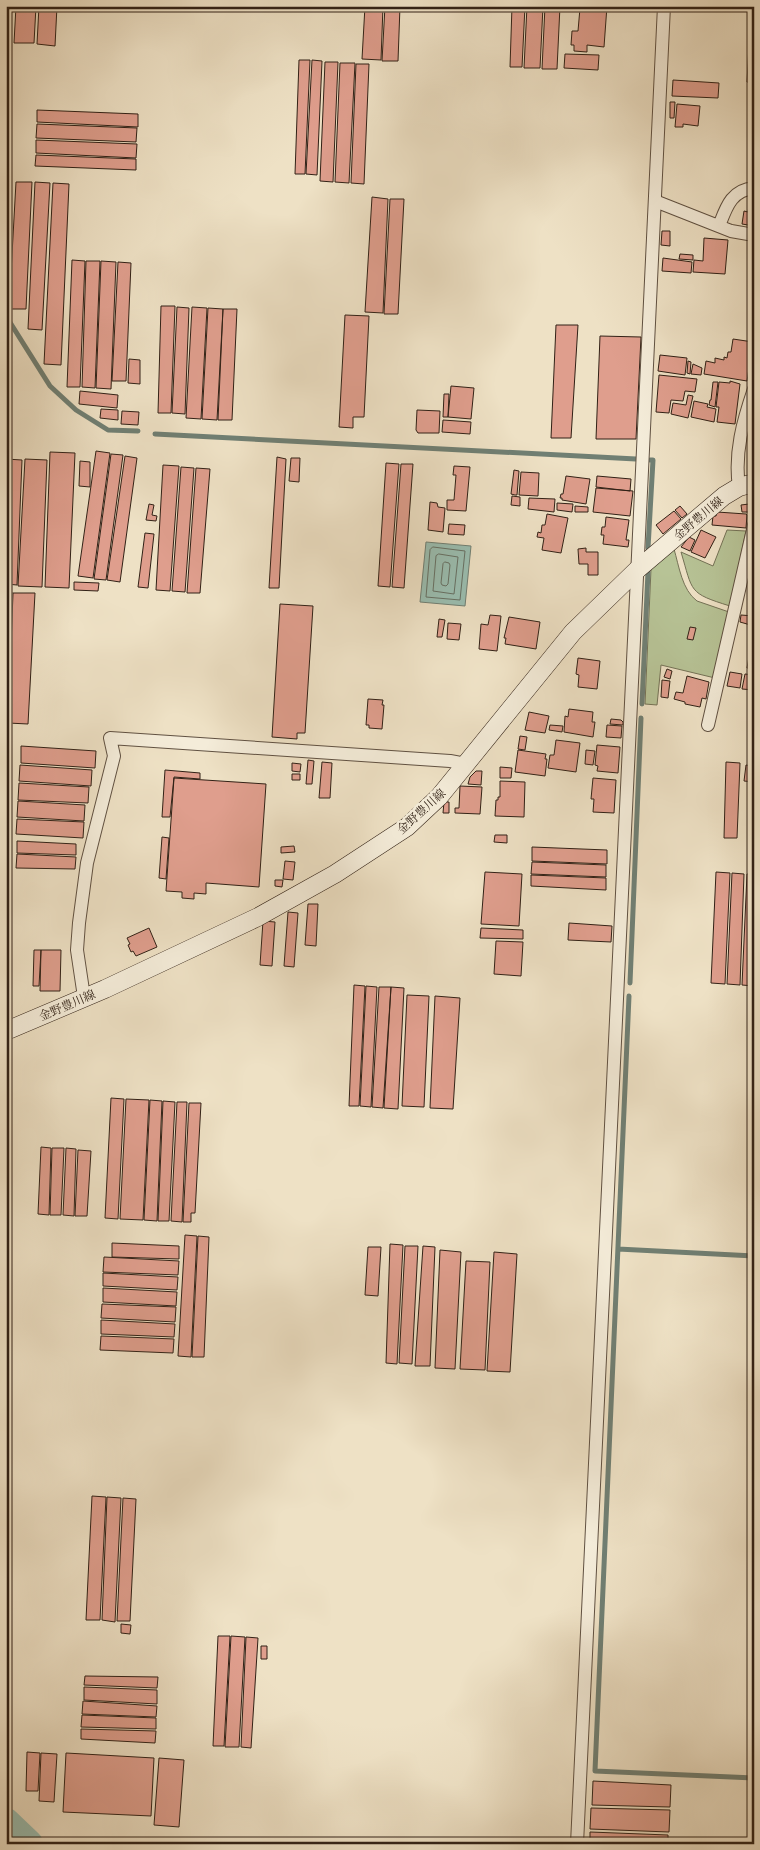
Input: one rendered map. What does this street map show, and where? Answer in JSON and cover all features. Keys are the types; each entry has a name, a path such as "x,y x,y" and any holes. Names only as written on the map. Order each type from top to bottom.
{"main road":[{"name":"金野豊川線","path":"6,1030 105,989 258,916 335,874 407,826 439,797 573,632 638,569 724,496 746,485"}],"street":[{"path":"577,1844 664,6"},
{"path":"719,226 728,203 734,195 742,190 754,188"},
{"path":"655,201 731,231 754,235"},
{"path":"746,485 736,472 740,432 754,389"},
{"path":"708,725 754,525"},
{"path":"84,997 77,950 78,923 87,863 114,756 110,738 440,760 466,764"}],"green space":[{"path":"727,530 746,531 730,606 706,598 694,589 681,552 713,566"},
{"path":"674,549 684,584 692,596 697,601 729,612 715,678 661,665 657,705 645,704 651,569"}],"water":[{"path":"426,542 471,546 465,606 420,602"}],"building":[{"path":"16,6 36,6 34,43 14,43"},
{"path":"39,6 57,6 55,46 37,44"},
{"path":"365,6 383,6 381,60 362,59"},
{"path":"385,6 400,6 398,61 382,61"},
{"path":"512,6 525,6 522,67 510,67"},
{"path":"527,6 543,6 540,68 524,68"},
{"path":"545,6 560,6 557,69 542,69"},
{"path":"574,6 607,6 604,47 587,45 587,52 574,51 574,45 571,45 572,31 578,31 580,8"},
{"path":"751,6 754,6 754,83 747,82"},
{"path":"565,54 599,55 598,70 564,68"},
{"path":"299,60 310,60 305,174 295,174"},
{"path":"312,60 322,61 317,175 306,174"},
{"path":"325,62 338,62 333,182 320,181"},
{"path":"340,63 355,63 349,183 335,182"},
{"path":"356,64 369,64 364,184 351,183"},
{"path":"673,80 719,83 718,98 672,96"},
{"path":"670,102 675,102 674,118 670,118"},
{"path":"677,104 700,106 698,126 683,124 683,127 675,127"},
{"path":"37,110 138,114 138,127 37,122"},
{"path":"37,124 137,128 136,142 36,138"},
{"path":"36,140 137,144 136,158 36,153"},
{"path":"36,155 136,159 136,170 35,166"},
{"path":"16,182 32,182 26,309 9,309"},
{"path":"35,182 50,183 42,330 28,329"},
{"path":"53,183 69,184 61,365 44,364"},
{"path":"372,197 388,199 383,313 365,312"},
{"path":"390,199 404,199 398,314 384,314"},
{"path":"749,206 754,207 754,226 742,224 744,211 748,212"},
{"path":"662,231 670,231 670,246 661,245"},
{"path":"704,238 728,240 725,274 693,272 694,260 703,261"},
{"path":"680,254 693,255 693,260 679,259"},
{"path":"663,258 692,262 691,273 662,271"},
{"path":"72,260 85,261 80,387 67,387"},
{"path":"86,261 100,261 95,388 82,387"},
{"path":"101,261 116,262 111,389 96,388"},
{"path":"118,262 131,263 126,381 112,381"},
{"path":"161,306 175,306 171,413 158,413"},
{"path":"177,307 189,308 185,414 172,413"},
{"path":"192,307 207,308 201,419 186,418"},
{"path":"208,308 223,309 217,420 202,419"},
{"path":"223,309 237,309 232,420 218,420"},
{"path":"345,315 369,316 364,417 353,417 353,428 339,427"},
{"path":"556,325 578,325 571,438 551,438"},
{"path":"600,336 641,337 636,439 596,439"},
{"path":"733,339 753,342 747,381 704,374 706,361 715,363 715,358 724,360 724,357 727,358 728,352 731,352"},
{"path":"660,355 687,358 685,375 658,371"},
{"path":"129,359 140,360 140,384 128,383"},
{"path":"688,361 691,362 690,374 687,373"},
{"path":"693,364 702,368 701,375 691,374"},
{"path":"659,375 697,379 695,392 685,391 683,401 671,400 669,413 656,412"},
{"path":"730,381 740,384 735,424 717,422 719,407 716,407 719,382 730,383"},
{"path":"713,382 718,382 715,407 709,405"},
{"path":"451,386 474,388 471,419 448,417"},
{"path":"80,391 118,395 117,408 79,404"},
{"path":"444,394 449,394 448,417 443,417"},
{"path":"688,395 693,396 688,418 671,414 673,403 686,405"},
{"path":"694,401 708,404 707,407 716,409 714,422 691,417"},
{"path":"101,409 118,410 118,420 100,418"},
{"path":"417,410 440,411 439,433 418,433 416,430"},
{"path":"122,411 139,412 138,425 121,424"},
{"path":"443,420 471,422 470,434 442,432"},
{"path":"748,436 754,436 754,467 750,468"},
{"path":"96,451 110,453 93,578 78,576"},
{"path":"50,452 75,453 69,588 45,587"},
{"path":"111,454 123,455 106,580 94,579"},
{"path":"125,456 137,458 120,582 107,580"},
{"path":"277,457 286,459 279,588 269,588"},
{"path":"291,458 300,458 299,482 289,481"},
{"path":"6,459 22,460 17,585 6,584"},
{"path":"25,459 47,460 42,587 18,586"},
{"path":"80,461 90,462 90,487 79,486"},
{"path":"386,463 399,464 390,587 378,586"},
{"path":"401,464 413,464 404,588 392,587"},
{"path":"163,465 179,466 170,591 156,590"},
{"path":"454,466 470,467 466,511 447,510 447,500 454,500 456,475 453,475"},
{"path":"181,467 194,468 185,592 172,591"},
{"path":"196,468 210,469 200,593 187,593"},
{"path":"514,470 519,471 517,495 511,494"},
{"path":"521,472 539,473 538,496 519,495"},
{"path":"566,476 590,479 586,504 560,498 561,494 563,494"},
{"path":"597,476 631,479 630,491 596,487"},
{"path":"596,488 633,491 630,516 593,512"},
{"path":"512,496 520,497 520,506 511,505"},
{"path":"529,498 555,499 554,512 528,509"},
{"path":"430,502 437,503 438,507 445,508 443,532 428,530"},
{"path":"557,503 573,504 572,512 557,510"},
{"path":"149,504 154,505 152,515 157,516 156,521 146,520"},
{"path":"749,504 749,512 742,512 741,505"},
{"path":"575,506 588,507 588,512 575,512"},
{"path":"680,506 687,514 682,518 675,510"},
{"path":"674,511 681,519 663,534 656,525"},
{"path":"717,512 746,514 746,528 712,525 713,516 716,516"},
{"path":"547,514 568,518 561,553 542,550 544,538 537,537 538,532 541,533 542,525 545,525"},
{"path":"606,517 629,520 626,540 629,540 628,547 603,544 604,535 601,535 602,527 605,527"},
{"path":"449,524 465,525 464,535 448,534"},
{"path":"701,530 716,537 705,558 691,552"},
{"path":"145,533 154,534 148,588 138,587"},
{"path":"689,537 695,540 690,551 681,547"},
{"path":"586,548 586,552 598,552 598,575 588,575 588,564 579,564 578,549"},
{"path":"752,562 754,563 754,582 747,581"},
{"path":"74,582 99,583 98,591 74,590"},
{"path":"6,592 12,592 6,720"},
{"path":"13,593 35,593 28,724 8,723"},
{"path":"280,604 313,606 305,733 297,733 297,739 272,737"},
{"path":"490,615 501,616 497,651 479,649 481,624 488,625"},
{"path":"741,615 754,616 754,626 740,622"},
{"path":"509,617 540,622 536,649 505,644 506,638 504,638"},
{"path":"439,619 445,620 442,637 437,637"},
{"path":"448,623 461,624 459,640 447,639"},
{"path":"690,627 696,628 693,640 687,639"},
{"path":"752,639 754,640 750,668 747,668"},
{"path":"578,658 600,661 597,689 578,687 579,675 576,674"},
{"path":"667,669 672,671 670,679 664,677"},
{"path":"730,672 742,674 740,688 727,686"},
{"path":"745,674 754,675 754,690 742,689"},
{"path":"687,676 709,682 706,699 702,698 700,707 685,704 685,702 674,699 676,692 683,693"},
{"path":"662,680 670,681 668,698 661,697"},
{"path":"368,699 383,700 382,729 369,728 369,725 366,725"},
{"path":"569,709 593,712 592,722 595,722 593,737 564,732 565,716 568,717"},
{"path":"529,712 549,716 545,733 525,730"},
{"path":"611,719 621,720 623,725 610,724"},
{"path":"550,725 563,726 562,732 549,730"},
{"path":"607,725 622,726 621,738 606,737"},
{"path":"520,736 527,737 525,750 518,749"},
{"path":"556,740 580,743 576,772 548,768 550,755 554,755"},
{"path":"597,745 620,747 618,773 597,771 598,766 595,765"},
{"path":"21,746 96,751 95,768 21,763"},
{"path":"518,750 546,754 545,776 515,772"},
{"path":"586,750 595,751 593,765 585,764"},
{"path":"308,760 314,761 312,784 306,784"},
{"path":"322,762 332,763 330,798 319,798"},
{"path":"726,762 740,763 737,838 724,838"},
{"path":"292,763 301,764 300,772 292,771"},
{"path":"20,765 92,770 91,786 19,781"},
{"path":"746,765 754,768 754,782 744,781"},
{"path":"500,767 512,768 511,778 500,778"},
{"path":"165,770 200,773 200,779 174,777 170,817 162,817"},
{"path":"476,771 482,771 481,785 468,784 470,777"},
{"path":"292,774 300,774 300,780 292,780"},
{"path":"174,778 266,784 259,887 206,883 206,894 194,893 194,899 182,898 182,892 166,891"},
{"path":"593,778 616,780 614,813 593,812 594,799 591,799"},
{"path":"500,781 525,782 524,817 495,816 496,800 500,797"},
{"path":"19,783 89,787 88,803 18,800"},
{"path":"460,786 482,787 480,814 455,813 455,808 459,808"},
{"path":"18,801 85,805 84,821 17,817"},
{"path":"444,802 449,802 449,813 443,813"},
{"path":"17,819 84,822 83,838 16,834"},
{"path":"495,835 507,835 507,843 494,842"},
{"path":"162,837 169,838 166,879 159,878"},
{"path":"17,841 76,844 76,855 17,853"},
{"path":"294,846 295,852 281,853 281,847"},
{"path":"532,847 607,850 607,864 532,861"},
{"path":"17,854 76,857 75,869 16,868"},
{"path":"285,861 295,862 293,880 283,879"},
{"path":"532,862 606,865 606,877 531,874"},
{"path":"485,872 522,874 519,926 481,924"},
{"path":"716,872 730,873 725,984 711,983"},
{"path":"732,873 744,874 740,985 727,984"},
{"path":"747,874 754,874 754,986 742,985"},
{"path":"531,875 606,878 606,890 531,886"},
{"path":"275,880 283,880 282,887 275,886"},
{"path":"308,904 318,904 316,946 305,945"},
{"path":"288,912 298,913 294,967 284,966"},
{"path":"263,921 275,922 272,966 260,965"},
{"path":"569,923 612,926 611,942 568,940"},
{"path":"149,928 157,947 136,956 133,951 131,952 127,938"},
{"path":"481,928 523,930 523,939 480,938"},
{"path":"496,941 523,942 521,976 494,974"},
{"path":"34,950 41,950 39,986 33,986"},
{"path":"41,950 61,950 60,991 40,991"},
{"path":"354,985 365,986 359,1106 349,1106"},
{"path":"366,986 377,987 371,1107 360,1106"},
{"path":"379,987 391,987 383,1108 372,1107"},
{"path":"391,987 404,988 398,1109 384,1108"},
{"path":"407,995 429,996 424,1107 402,1106"},
{"path":"435,996 460,998 453,1109 430,1108"},
{"path":"111,1098 124,1099 118,1219 105,1218"},
{"path":"126,1099 149,1100 143,1220 120,1219"},
{"path":"150,1100 162,1101 157,1221 144,1220"},
{"path":"163,1101 175,1102 169,1221 158,1221"},
{"path":"177,1102 187,1102 182,1222 171,1221"},
{"path":"189,1103 201,1103 195,1213 191,1213 191,1222 183,1222"},
{"path":"41,1147 51,1148 49,1215 38,1214"},
{"path":"52,1148 64,1148 61,1215 50,1215"},
{"path":"66,1148 76,1149 74,1216 63,1215"},
{"path":"78,1150 91,1151 87,1216 75,1216"},
{"path":"185,1235 197,1236 191,1357 178,1356"},
{"path":"198,1236 209,1237 204,1357 192,1357"},
{"path":"112,1243 179,1246 179,1259 112,1257"},
{"path":"390,1244 403,1245 397,1364 386,1363"},
{"path":"405,1246 418,1246 412,1364 399,1363"},
{"path":"423,1246 435,1247 430,1366 415,1366"},
{"path":"368,1247 381,1247 378,1296 365,1295"},
{"path":"440,1250 461,1252 455,1369 435,1368"},
{"path":"494,1252 517,1254 510,1372 487,1371"},
{"path":"104,1257 179,1261 178,1275 103,1272"},
{"path":"466,1261 490,1262 485,1370 460,1369"},
{"path":"103,1273 178,1277 177,1290 103,1286"},
{"path":"103,1288 177,1292 176,1306 103,1302"},
{"path":"102,1304 176,1307 175,1322 101,1318"},
{"path":"101,1320 175,1324 174,1337 101,1334"},
{"path":"101,1336 174,1339 173,1353 100,1350"},
{"path":"92,1496 106,1497 100,1620 86,1620"},
{"path":"107,1497 121,1498 115,1622 102,1620"},
{"path":"123,1498 136,1499 130,1621 117,1621"},
{"path":"121,1624 131,1625 130,1634 121,1633"},
{"path":"218,1636 230,1636 224,1746 213,1746"},
{"path":"231,1636 245,1637 239,1747 225,1747"},
{"path":"246,1637 258,1638 251,1748 241,1747"},
{"path":"261,1646 267,1646 267,1659 261,1659"},
{"path":"85,1676 158,1677 157,1688 84,1685"},
{"path":"84,1687 157,1690 157,1704 84,1700"},
{"path":"83,1701 157,1706 156,1717 82,1714"},
{"path":"82,1715 156,1718 156,1729 81,1727"},
{"path":"81,1729 156,1731 155,1743 81,1739"},
{"path":"27,1752 40,1753 38,1791 26,1791"},
{"path":"41,1753 57,1754 54,1802 39,1801"},
{"path":"66,1753 154,1758 151,1816 63,1812"},
{"path":"159,1758 184,1760 179,1827 154,1825"},
{"path":"593,1781 671,1785 670,1807 592,1805"},
{"path":"591,1808 670,1810 669,1832 590,1829"},
{"path":"590,1832 668,1835 668,1844 590,1844"}],"waterway":[{"path":"6,316 50,386 76,410 108,430 138,431"},
{"path":"155,434 636,459"},
{"path":"648,548 653,460 650,460"},
{"path":"642,704 648,572"},
{"path":"630,983 641,718"},
{"path":"629,996 595,1771 754,1778"},
{"path":"618,1249 754,1256"},
{"path":"6,1823 28,1844"}]}
